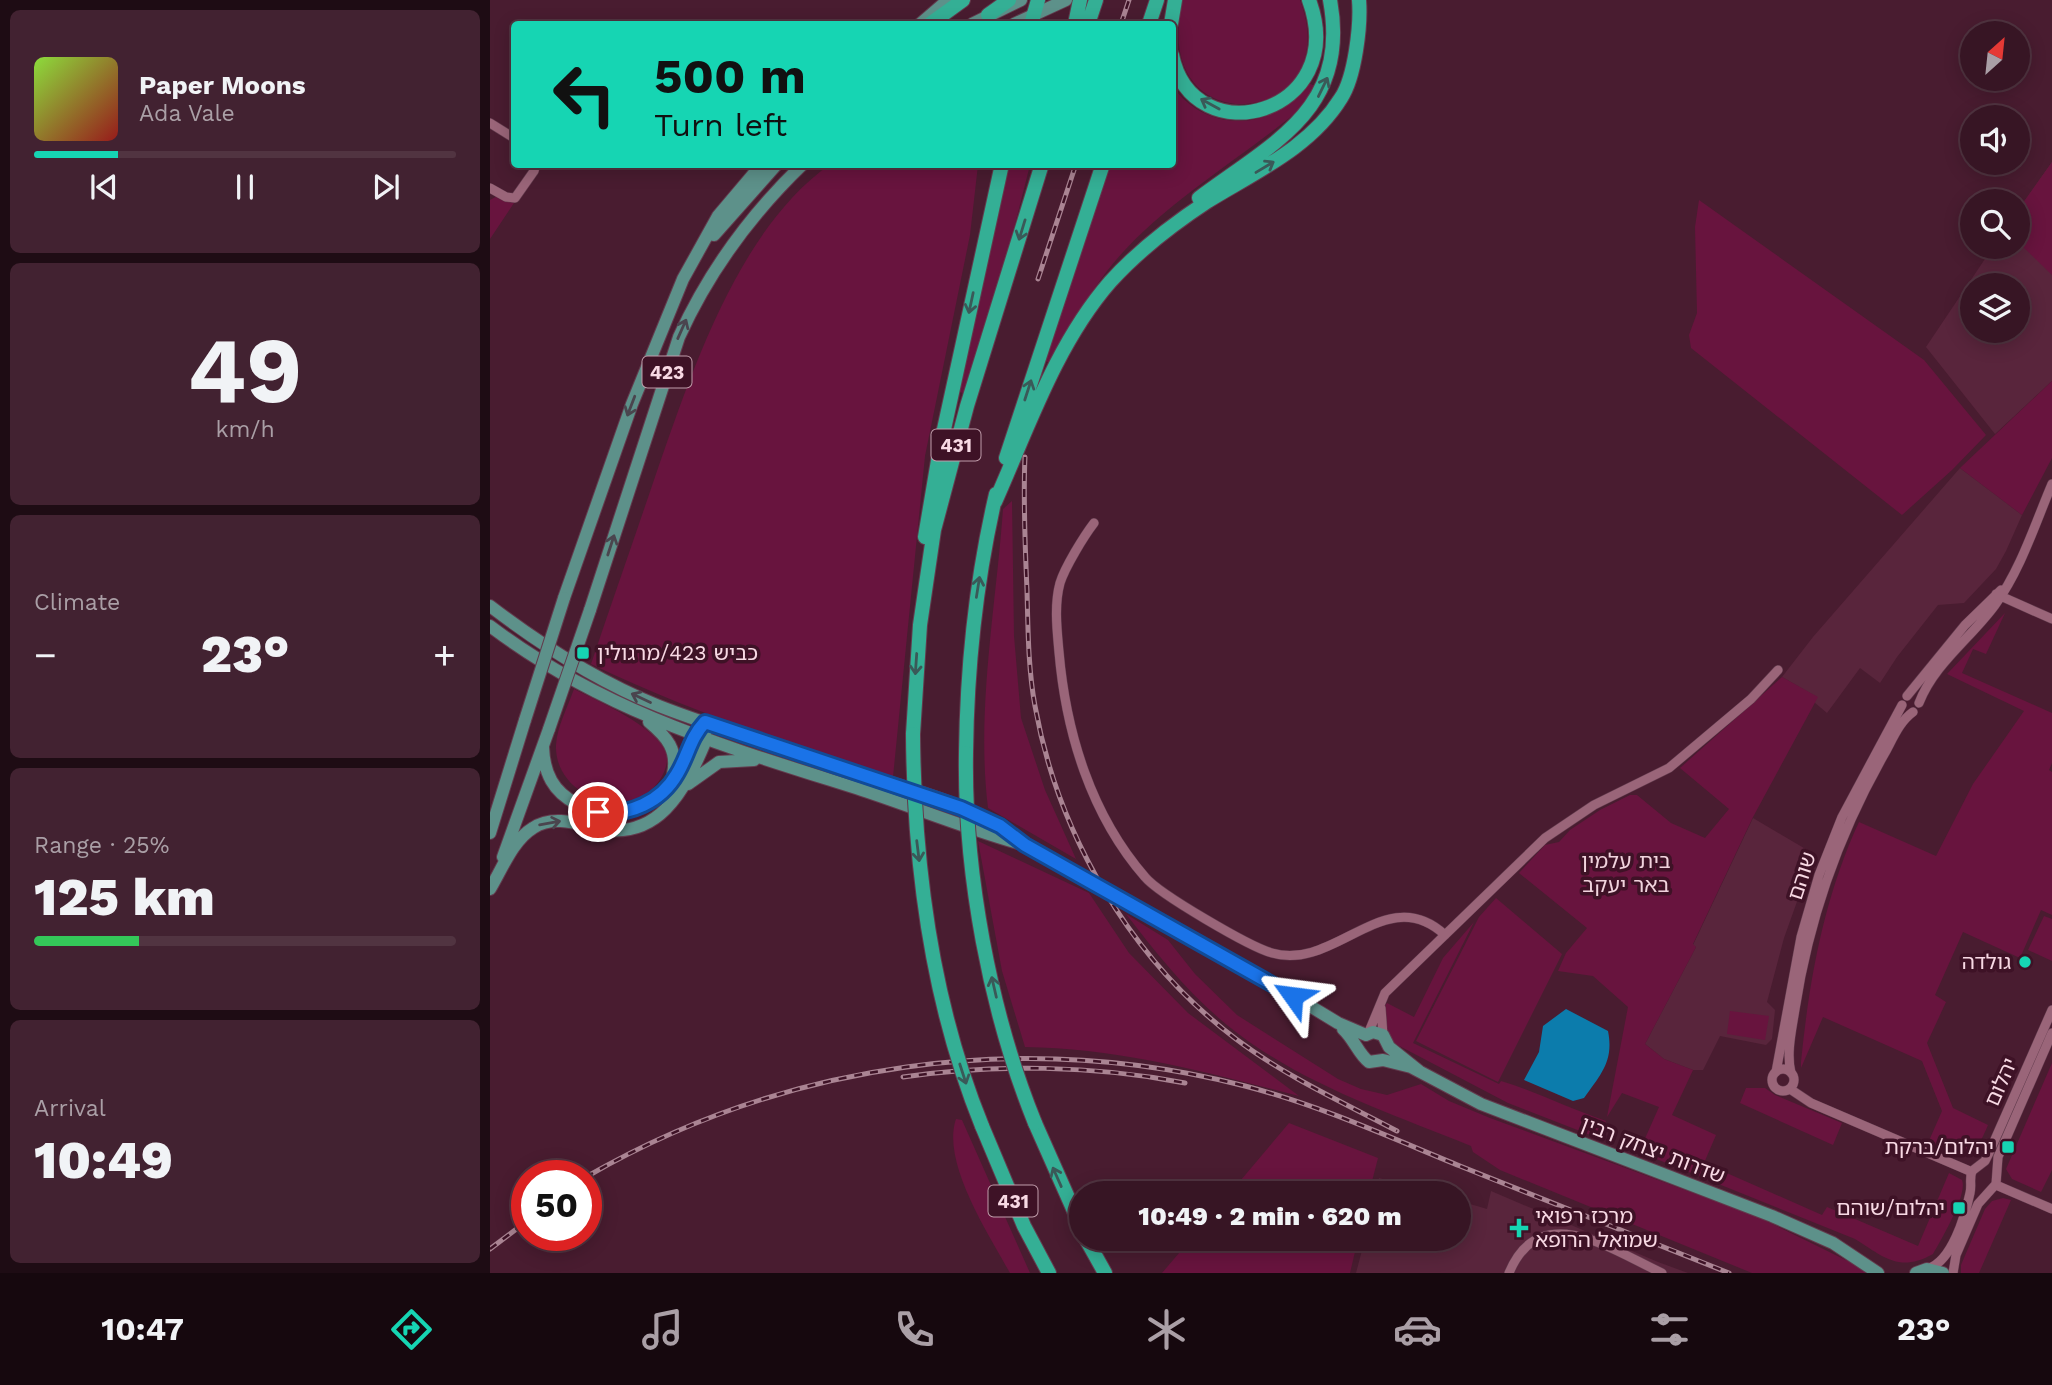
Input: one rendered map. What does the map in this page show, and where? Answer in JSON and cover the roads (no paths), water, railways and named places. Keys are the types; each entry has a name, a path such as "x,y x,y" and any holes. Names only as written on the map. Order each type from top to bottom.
{"highway":[{"path":"934,21 963,0"},
{"path":"988,15 1009,0"},
{"path":"1075,21 1080,0"},
{"path":"1089,21 1096,0"},
{"path":"1150,21 1157,0"},
{"path":"1172,21 1175,0"},
{"path":"1176,70 1184,85 1209,105 1234,113 1259,111 1273,106 1300,85 1312,62 1317,35 1309,0"},
{"path":"995,502 1047,384 1069,342 1117,271 1152,236 1292,127 1317,98 1326,84 1332,62 1334,44 1329,0"},
{"path":"1096,299 1120,272 1183,218 1285,155 1312,133 1342,97 1355,50 1357,0"},
{"path":"986,236 991,168"},
{"path":"919,625 927,517 1001,168"},
{"name":"431","path":"1040,168 946,482 926,570 919,625 913,734 917,843 931,943 961,1069 1024,1226 1049,1273"},
{"name":"431","path":"1069,1200 1035,1123 1004,1028 982,930 970,843 966,753 971,635 995,502 1007,455 1102,168"},
{"path":"1093,1251 1105,1273"}],"main road":[{"path":"924,21 948,0"},
{"path":"977,21 1021,0"},
{"path":"1035,13 1061,2"},
{"path":"698,254 719,216 759,168"},
{"name":"423","path":"490,832 564,598 632,404 683,279 698,254 773,168"},
{"name":"423","path":"490,889 590,610 679,337 720,261 755,213 799,168"},
{"name":"שדרות יצחק רבין","path":"490,606 537,640 604,680 659,706 961,808 1000,826 1025,845 1257,974 1330,1018 1367,1034 1382,1035 1389,1047 1419,1071 1480,1104 1801,1228 1833,1243 1875,1271 1890,1273"},
{"path":"490,626 589,690 631,710 650,723 669,741 673,750 675,765 668,786"},
{"name":"שדרות יצחק רבין","path":"631,710 699,737 1025,845"},
{"path":"685,786 705,722"},
{"path":"543,747 544,764 554,787 566,798 586,808 609,813 632,810 643,805 668,786 699,737"},
{"path":"490,889 516,846 534,827 560,821 606,830 632,827 667,810 685,786 719,762 746,759 776,763"},
{"name":"שדרות יצחק רבין","path":"1330,1018 1359,1047 1365,1059 1374,1063 1383,1060 1419,1071"},
{"path":"1359,1047 1367,1034"},
{"path":"1383,1060 1389,1047"},
{"path":"1919,1272 1943,1273"}],"street":[{"path":"490,123 511,136"},
{"path":"490,188 506,197 515,198 535,168"},
{"path":"1998,595 1955,637 1907,695 1902,705 1905,710 1913,712 1942,666 1998,595 2009,581 2052,484"},
{"path":"1094,523 1060,582 1056,622 1065,706 1085,774 1104,820 1146,880 1177,902 1273,954 1296,955 1318,951 1368,927 1404,915 1418,918 1445,935"},
{"path":"1998,595 2052,619"},
{"path":"1367,1034 1385,993 1545,838 1594,805 1669,768 1756,694 1778,670"},
{"path":"1907,695 1914,696 1919,703"},
{"name":"שוהם","path":"1776,1072 1801,937 1819,875 1842,817 1902,705"},
{"name":"שוהם","path":"1791,1073 1791,1034 1798,992 1823,888 1840,844 1879,764 1904,719 1913,712"},
{"path":"1382,1035 1380,1014 1385,993"},
{"name":"יהלום","path":"1979,1166 1989,1153 2052,1010"},
{"name":"יהלום","path":"1996,1172 2001,1151 2052,1033"},
{"path":"1790,1089 1794,1081 1791,1073 1783,1069 1776,1072 1772,1077 1774,1087 1780,1091 1790,1089 1811,1103 1972,1172"},
{"path":"1919,1272 1939,1262 1948,1251 1965,1211 1972,1186 1972,1172 1979,1166 1989,1166 1996,1172 1996,1185"},
{"path":"1952,1273 1959,1248 1978,1204 1996,1185"},
{"path":"1996,1185 2052,1209"},
{"path":"1972,1186 1978,1191 1987,1192"},
{"path":"1509,1273 1514,1259 1530,1242 1552,1234 1565,1233 1581,1236 1662,1273"}],"water":[{"path":"1566,1009 1608,1031 1609,1042 1608,1059 1601,1074 1584,1098 1573,1101 1524,1080 1539,1052 1543,1026"}],"railway":[{"path":"1122,21 1129,0"},
{"path":"1038,279 1075,168"},
{"path":"1025,457 1024,524 1028,633 1035,706 1061,801 1081,847 1105,891 1132,933 1164,972 1198,1007 1236,1039 1294,1077 1397,1131"},
{"path":"602,1169 662,1138 742,1106 823,1083 906,1067 991,1059 1076,1060 1161,1069 1245,1086 1300,1102 1729,1273"},
{"path":"903,1077 973,1070 1044,1068 1115,1073 1185,1083"},
{"path":"490,1249 511,1233"}],"place":[{"name":"כביש 423/מרגולין","path":"583,653"},
{"name":"גולדה","path":"2025,962"},
{"name":"יהלום/ברקת","path":"2008,1147"},
{"name":"יהלום/שוהם","path":"1959,1208"},
{"name":"מרכז רפואי שמואל הרופא","path":"1519,1228"}],"park label":[{"name":"בית עלמין באר יעקב","path":"1626,873"}]}
